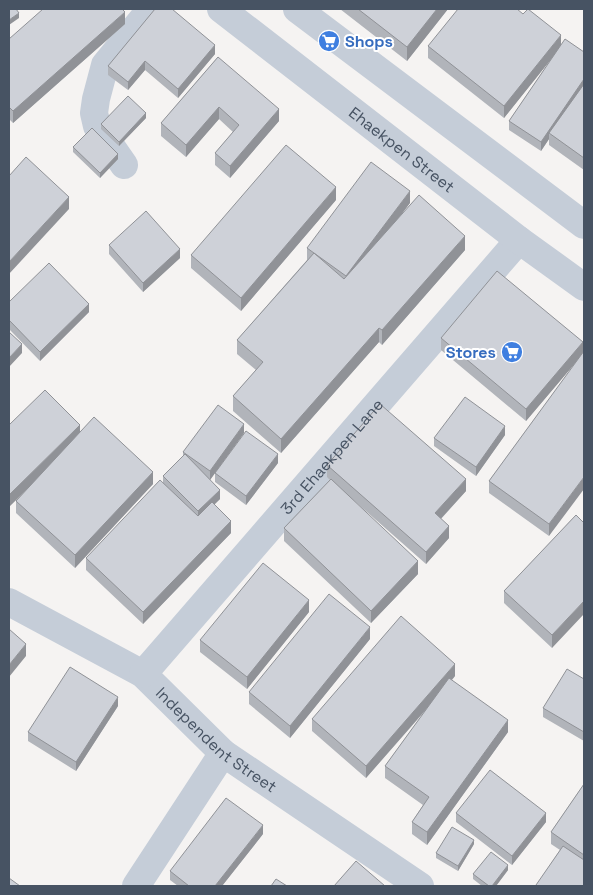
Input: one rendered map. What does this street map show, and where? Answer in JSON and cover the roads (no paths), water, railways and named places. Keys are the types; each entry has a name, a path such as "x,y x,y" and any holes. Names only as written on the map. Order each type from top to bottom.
{"street":[{"path":"124,165 97,126 94,113 96,99 105,65 151,9"},
{"name":"Ehaekpen Street","path":"220,9 584,288"},
{"path":"297,9 584,225"},
{"name":"3rd Ehaekpen Lane","path":"143,674 519,240"},
{"name":"Independent Street","path":"9,602 143,674 223,753 420,886"},
{"path":"136,886 223,753"}],"place":[{"name":"Shops","path":"329,41"},
{"name":"Stores","path":"512,352"}]}
